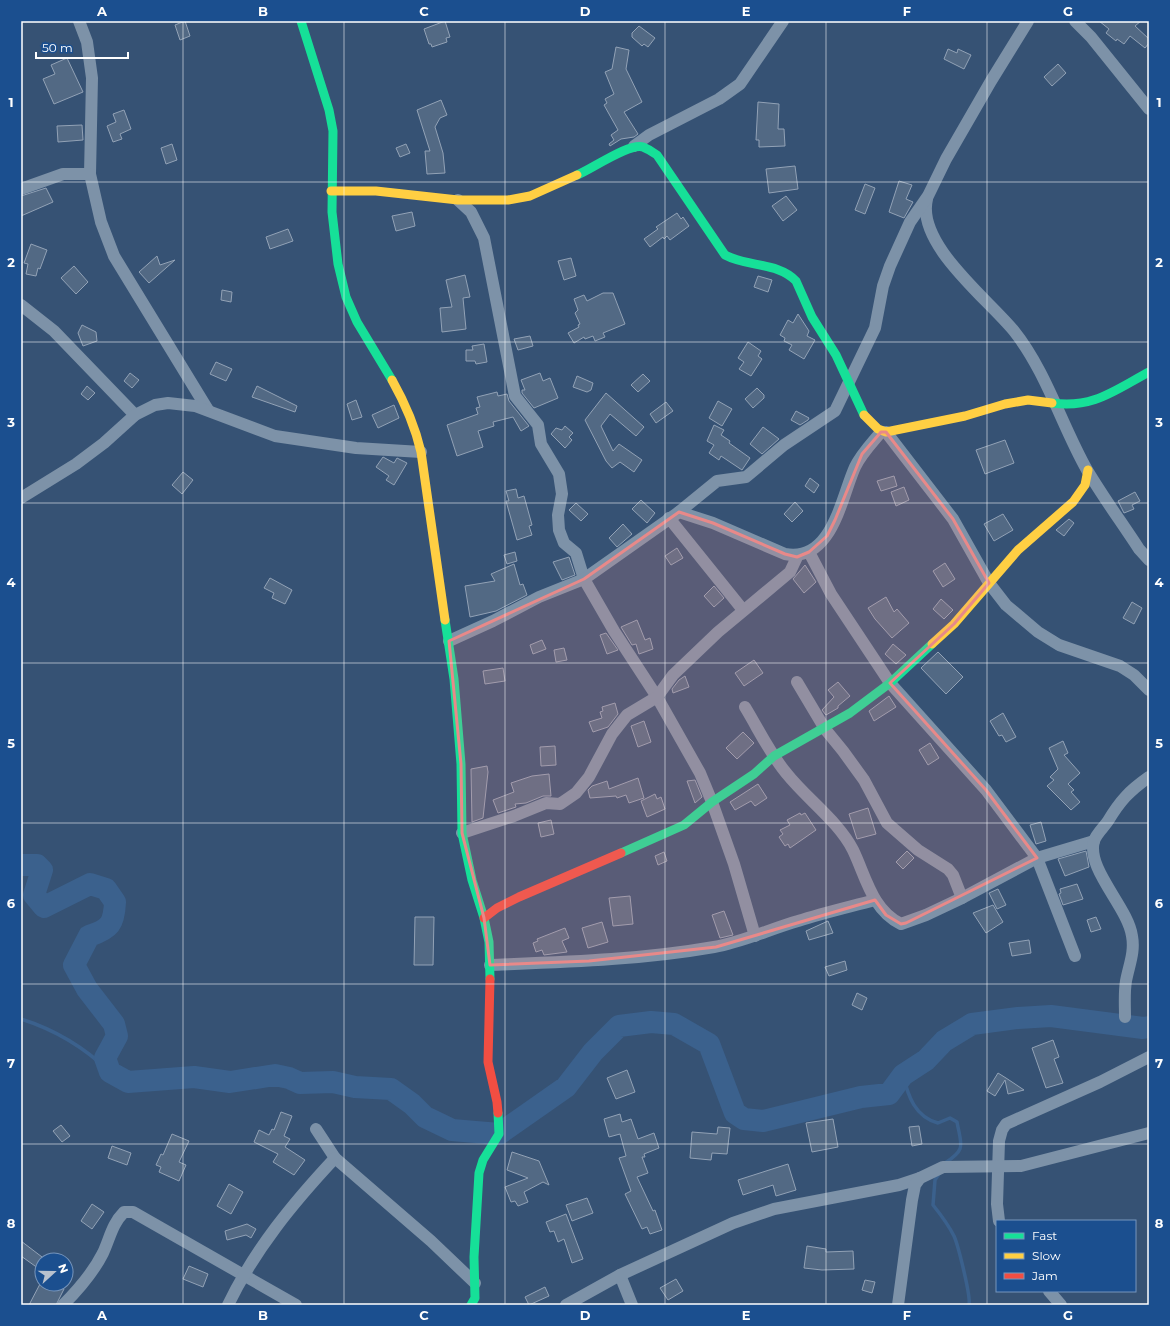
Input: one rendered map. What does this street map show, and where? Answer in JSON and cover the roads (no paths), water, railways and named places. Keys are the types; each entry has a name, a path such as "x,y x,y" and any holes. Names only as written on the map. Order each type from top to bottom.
{"street":[{"path":"79,21 87,42 92,78 90,174 101,222 114,256 208,410"},
{"path":"301,21 329,110 333,131 330,191 338,264 346,297 357,322 401,396 414,425 421,452 454,679 461,764 462,833 472,880 484,918 489,942 488,1062 497,1102 499,1134 483,1160 479,1173 474,1257 475,1298 471,1305"},
{"path":"634,146 649,135 719,98 740,84 784,21"},
{"path":"449,641 493,621 539,597 584,578 674,515 717,481 746,477 784,445 827,418 835,411 875,328 883,286 899,244 910,222 928,196 987,87 1028,21"},
{"path":"1075,21 1091,37 1149,109"},
{"path":"330,191 376,191 458,200 508,200 530,196 592,169 626,148 642,146 657,155 725,255 737,261 778,270 791,276 798,285 811,316 831,346 848,384 865,415 875,428 884,432 953,519 989,583 1006,604 1038,632 1059,645 1120,666 1134,675 1149,690"},
{"path":"21,189 63,174 90,174"},
{"path":"928,196 925,215 934,239 973,289 1019,338 1056,404 1088,470 1139,549 1149,560"},
{"path":"458,200 471,212 484,238 515,396 538,425 542,444 559,474 562,494 558,515 559,530 564,542 576,553 584,578 614,631 657,697 700,772 712,802 755,936"},
{"path":"21,305 54,331 135,414"},
{"path":"674,515 713,523 785,554 797,556 809,552 826,536 835,520 855,466 884,432 965,416 1005,404 1028,400 1056,404 1082,404 1096,401 1149,372"},
{"path":"21,498 76,464 104,443 135,414 155,405 168,403 195,406 208,410 275,436 356,448 421,452"},
{"path":"484,918 497,908 518,897 662,836 684,825 712,802 738,786 774,756 825,729 850,713 890,683 954,624 1018,550 1073,502 1085,485 1088,470"},
{"path":"674,515 744,610"},
{"path":"809,552 831,594 890,683 986,790 1037,858 1075,956"},
{"path":"462,833 546,803 560,804 576,793 598,764 618,725 627,715 657,697 673,675 744,610 790,572 797,556"},
{"path":"796,682 825,729 844,751 864,780 887,823 918,850 948,869 953,875 962,898"},
{"path":"746,707 774,756 811,801 841,832 852,848 874,900 886,915 901,924 926,915 962,898 1037,858 1094,841"},
{"path":"1125,1017 1126,981 1133,955 1133,938 1118,902 1106,886 1095,861 1094,841 1122,799 1133,788 1149,777"},
{"path":"490,965 588,961 658,955 716,947 755,936 798,921 874,900"},
{"path":"999,1220 997,1204 999,1141 1002,1130 1006,1124 1100,1082 1149,1057"},
{"path":"316,1129 335,1158 431,1241 475,1283"},
{"path":"566,1305 620,1275 712,1232 774,1209 899,1185 920,1178 943,1167 1021,1166 1149,1133"},
{"path":"228,1305 243,1274 274,1227 304,1191 335,1158"},
{"path":"898,1305 912,1200 916,1185 920,1178"},
{"path":"63,1305 94,1269 103,1253 116,1220 124,1212 133,1212 296,1305"},
{"path":"620,1275 632,1305"},
{"path":"1050,1292 1061,1305"}],"waterway":[{"path":"21,865 37,865 42,870 34,895 44,907 90,884 106,889 115,902 110,925 102,931 89,936 74,965 87,989 114,1024 117,1036 105,1058 110,1072 128,1082 194,1077 230,1082 275,1075 289,1078 300,1083 333,1082 355,1087 391,1089 412,1104 425,1117 452,1130 499,1134 566,1087 593,1052 619,1026 651,1022 674,1024 709,1044 735,1113 744,1119 763,1121 861,1097 889,1094 903,1075 926,1060 944,1041 972,1024 1018,1018 1051,1016 1143,1028 1149,1027"},
{"path":"21,1019 46,1028 69,1040 80,1047 110,1072"},
{"path":"903,1075 907,1091 918,1111 930,1120 938,1123 950,1118 957,1122 961,1141 960,1150 945,1163"},
{"path":"939,1174 935,1180 933,1205 947,1224 956,1241 966,1282 969,1305"}]}
